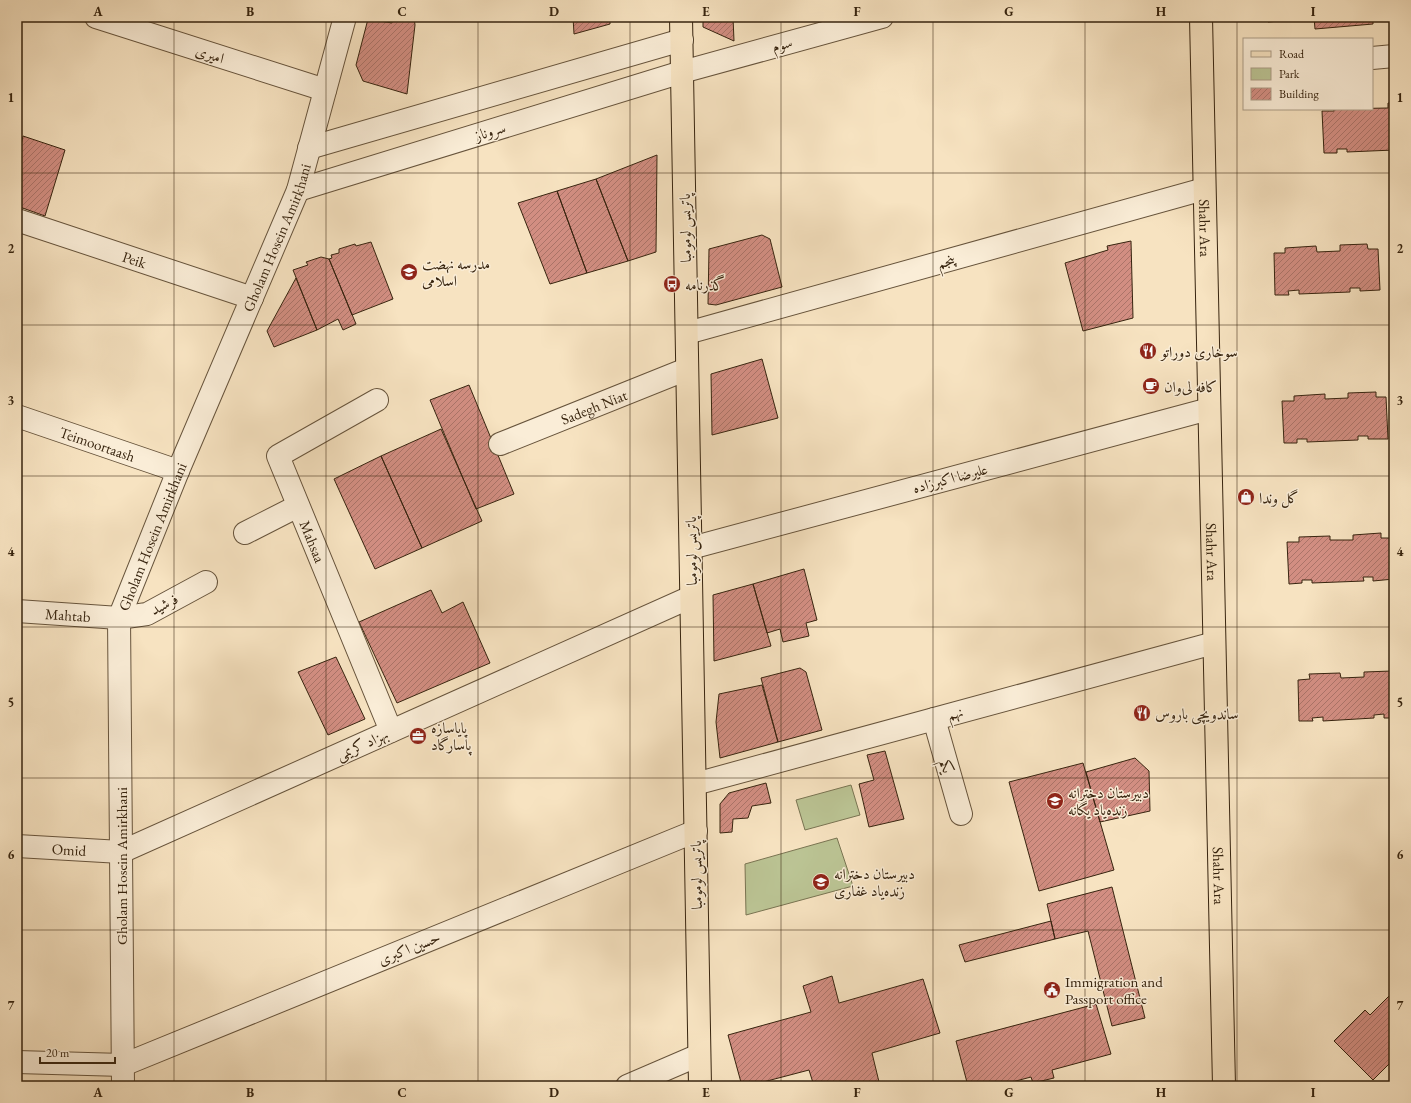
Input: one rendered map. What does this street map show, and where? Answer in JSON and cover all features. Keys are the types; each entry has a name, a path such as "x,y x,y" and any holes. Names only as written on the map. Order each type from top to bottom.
{"main road":[{"name":"پاتریس لومومبا","path":"681,17 700,1086"},
{"name":"Shahr Ara","path":"1201,17 1224,1086"}],"street":[{"name":"امیری","path":"96,17 325,90"},
{"name":"Gholam Hosein Amirkhani","path":"123,1076 119,618 178,472 298,190 345,17"},
{"name":"سوم","path":"682,72 882,17"},
{"path":"309,148 682,40"},
{"path":"1373,58 1394,56"},
{"name":"سروناز","path":"298,190 682,72"},
{"path":"508,91 519,122"},
{"path":"481,99 490,131"},
{"name":"پنجم","path":"687,333 1204,189"},
{"name":"Peik","path":"17,220 252,298"},
{"name":"Sadegh Niat","path":"500,444 688,369"},
{"name":"Mahsaa","path":"377,400 278,456 391,731"},
{"name":"علیرضا اکبرزاده","path":"691,548 1209,409"},
{"name":"Teimoortaash","path":"17,416 178,472"},
{"path":"245,533 298,506"},
{"name":"فرشید","path":"119,618 147,614 206,582"},
{"name":"بهزاد کریمی","path":"121,852 692,597"},
{"name":"Mahtab","path":"17,611 119,618"},
{"name":"نهم","path":"695,784 1214,643"},
{"name":"یکم","path":"934,719 961,814"},
{"name":"حسین اکبری","path":"123,1076 696,831"},
{"name":"Omid","path":"17,846 121,852"},
{"path":"627,1086 700,1055"},
{"path":"17,1062 123,1076"}],"green space":[{"path":"851,785 860,815 805,830 796,800"},
{"path":"837,838 853,886 746,915 745,864"}],"building":[{"path":"392,17 414,17 415,25 407,94 363,81 356,65 368,19 392,23"},
{"path":"573,17 610,17 610,24 574,34"},
{"path":"703,17 733,17 734,41 703,27"},
{"path":"1268,17 1314,17 1314,18 1268,22"},
{"path":"1314,17 1373,17 1373,24 1315,29"},
{"path":"1388,103 1394,103 1394,150 1347,152 1347,149 1337,149 1337,153 1324,153 1322,111 1373,110 1373,108 1388,108"},
{"path":"23,136 65,150 45,216 17,206 17,163"},
{"path":"657,155 656,252 628,261 596,179"},
{"path":"596,179 628,261 587,273 557,191"},
{"path":"557,191 587,273 550,284 518,203"},
{"path":"762,235 770,239 782,287 716,305 708,304 709,249"},
{"path":"1131,241 1133,318 1083,331 1065,263 1108,250 1107,246"},
{"path":"371,242 393,299 352,315 329,259 332,258 331,255 339,253 339,249 355,244 356,246"},
{"path":"1367,244 1368,249 1378,249 1380,290 1360,291 1360,288 1350,288 1350,292 1299,294 1299,290 1288,291 1289,295 1275,295 1274,253 1285,253 1285,248 1316,246 1317,252 1340,251 1340,245"},
{"path":"321,257 329,259 356,324 343,330 338,319 317,330 293,270 308,265 306,262"},
{"path":"296,278 317,330 274,347 267,331"},
{"path":"762,359 778,418 712,435 711,374"},
{"path":"469,385 514,494 476,509 430,400"},
{"path":"1376,392 1376,397 1386,397 1388,439 1368,439 1368,436 1358,436 1358,440 1307,442 1307,439 1297,439 1297,443 1284,443 1282,401 1294,401 1294,396 1325,394 1325,399 1348,398 1348,393"},
{"path":"441,429 482,521 422,548 381,456"},
{"path":"381,456 422,548 375,569 334,479"},
{"path":"1381,533 1381,538 1392,538 1394,579 1373,581 1373,577 1363,577 1364,581 1312,583 1312,580 1302,580 1302,583 1289,584 1287,542 1299,542 1299,537 1330,536 1330,540 1353,540 1353,535"},
{"path":"804,569 817,620 806,623 809,636 783,642 780,629 767,633 753,584"},
{"path":"753,584 771,646 714,661 713,595"},
{"path":"431,590 442,613 463,602 490,663 397,703 359,622"},
{"path":"336,657 365,719 328,735 298,672"},
{"path":"800,668 806,672 822,730 778,742 761,678"},
{"path":"1392,671 1392,676 1394,676 1394,718 1384,718 1384,714 1374,715 1374,718 1323,721 1323,717 1312,718 1313,721 1299,721 1298,680 1310,679 1309,674 1340,673 1341,678 1364,677 1364,672"},
{"path":"762,685 778,742 720,758 716,722 719,694"},
{"path":"885,751 904,819 869,827 859,784 874,780 867,755"},
{"path":"1135,758 1149,771 1150,811 1100,822 1086,772"},
{"path":"1083,763 1114,870 1039,891 1009,782"},
{"path":"766,783 771,803 752,806 748,818 733,819 732,832 720,833 720,804 729,793"},
{"path":"1112,887 1145,1018 1112,1026 1088,931 1055,939 1047,904"},
{"path":"1051,921 1055,939 965,962 959,945"},
{"path":"832,976 839,1003 923,979 940,1033 872,1053 880,1086 814,1086 809,1070 748,1086 742,1086 728,1035 811,1012 803,986"},
{"path":"1394,991 1394,1059 1373,1080 1334,1041 1365,1010 1370,1015"},
{"path":"1096,1004 1111,1054 1052,1070 1054,1078 1033,1083 1031,1077 997,1086 968,1086 956,1041"}],"place":[{"name":"مدرسه نهضت اسلامی","path":"409,272"},
{"name":"گذرنامه","path":"672,284"},
{"name":"سوخاری دوراتو","path":"1148,351"},
{"name":"کافه لی‌وان","path":"1151,386"},
{"name":"گل وندا","path":"1246,497"},
{"name":"ساندویچی باروس","path":"1142,713"},
{"name":"پایاسازه پاسارگاد","path":"418,736"},
{"name":"دبیرستان دخترانه زنده‌یاد یگانه","path":"1055,801"},
{"name":"دبیرستان دخترانه زنده‌یاد غفاری","path":"821,882"},
{"name":"Immigration and Passport office","path":"1052,990"}]}
